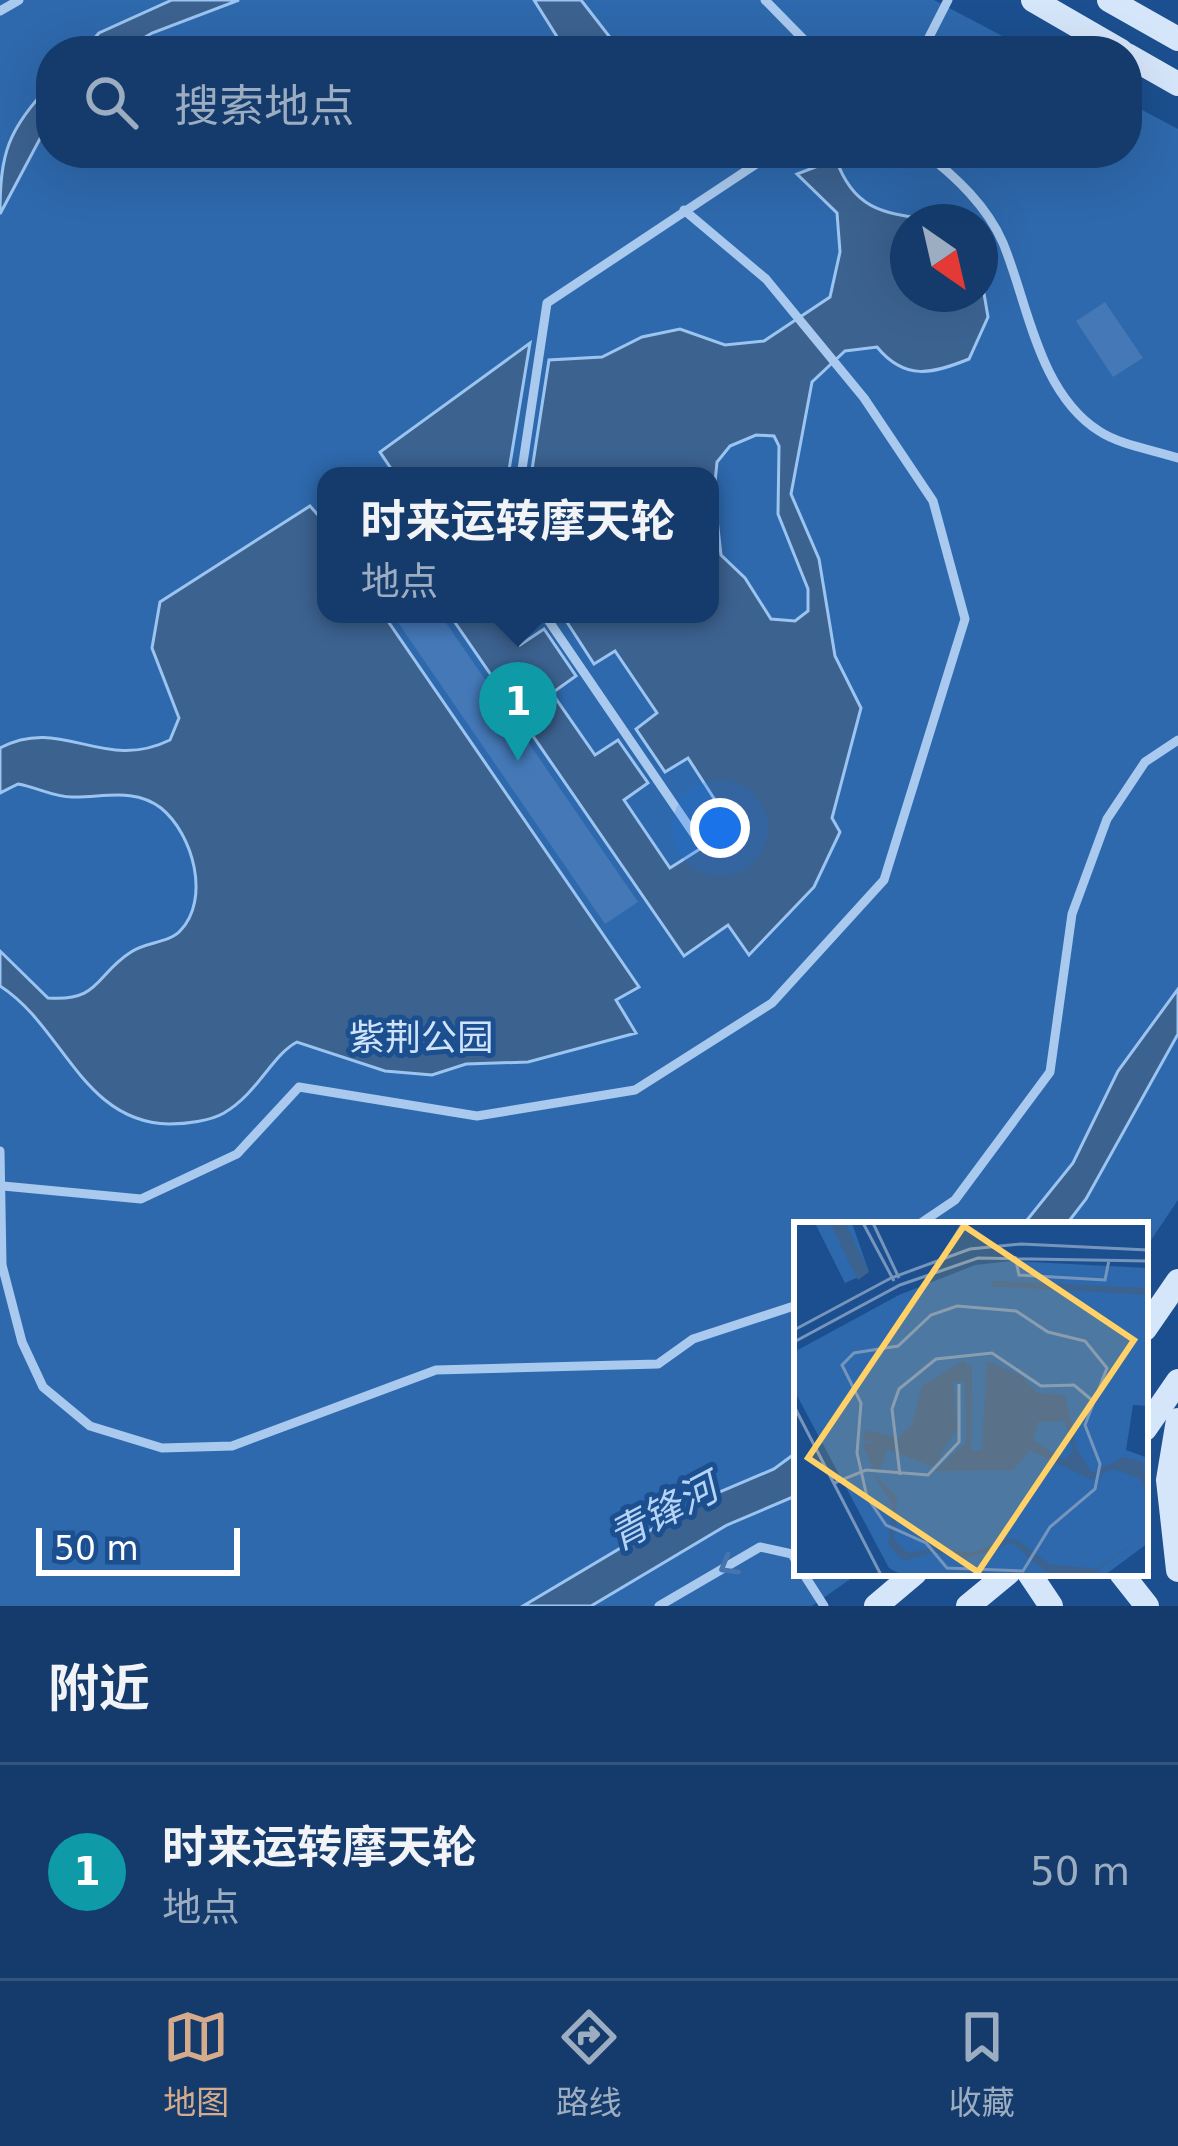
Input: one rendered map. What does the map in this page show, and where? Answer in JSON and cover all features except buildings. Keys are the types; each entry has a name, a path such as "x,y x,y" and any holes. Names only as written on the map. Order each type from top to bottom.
{"main road":[{"path":"1033,0 1095,36"},
{"path":"1109,0 1178,39"},
{"path":"1142,63 1178,84"},
{"path":"1148,1324 1178,1281"},
{"path":"1148,1425 1178,1381"},
{"path":"1178,1420 1168,1480 1178,1570"},
{"path":"876,1606 911,1576"},
{"path":"968,1606 1004,1576"},
{"path":"1031,1576 1052,1606"},
{"path":"1123,1576 1147,1606"}],"lane":[{"path":"0,11 19,0"},
{"path":"765,0 800,36"},
{"path":"930,36 948,0"},
{"path":"522,467 547,302 750,168"},
{"path":"944,168 960,181 1002,241 1028,326 1065,393 1098,431 1178,458"},
{"path":"3,1186 141,1199 237,1154 299,1088 477,1116 634,1090 772,1003 884,880 965,619 933,501 864,398 766,279 684,210"},
{"path":"550,623 696,837"},
{"path":"922,1222 955,1200 1050,1072 1072,914 1107,819 1145,762 1178,740"},
{"path":"0,1150 2,1264 22,1342 44,1387 90,1426 162,1448 232,1446 436,1370 658,1364 693,1339 794,1306"},
{"path":"659,1606 760,1547 794,1558"},
{"path":"805,1576 824,1606"}],"green space":[{"name":"紫荆公园","path":"0,0 934,0 1002,36 36,36 36,168 1142,168 1142,110 1178,129 1178,1200 1148,1245 1148,1222 794,1222 794,1576 855,1576 812,1606 0,1606"}],"shaded area":[{"path":"172,0 239,0 147,36 96,36"},
{"path":"534,0 581,0 609,36 557,36"},
{"path":"36,102 36,146 0,214 5,158"},
{"path":"813,168 840,168 854,192 890,212 890,312 987,312 988,317 969,359 956,364 931,371 909,370 877,347 845,351 812,382 791,494 819,559 835,656 861,708 832,818 840,832 814,887 749,955 728,925 684,956 455,623 504,623 520,645 544,629 576,676 552,693 595,755 618,740 648,783 624,800 670,868 733,828 688,758 665,772 636,729 657,713 615,651 594,664 568,623 719,623 719,537 721,555 745,578 771,619 795,621 808,611 808,589 778,514 779,446 774,436 756,435 730,446 716,467 532,467 549,360 602,357 642,337 680,329 725,345 764,341 830,297 840,252 837,213 797,174"},
{"path":"530,343 509,467 390,467 380,452"},
{"path":"310,506 317,514 317,623 389,623 639,987 616,1000 636,1033 528,1062 466,1064 432,1075 385,1071 297,1042 236,1105 205,1120 183,1123 139,1119 94,1090 41,1024 0,986 0,951 48,998 78,996 131,952 180,931 195,902 194,867 182,834 151,802 118,795 65,797 18,784 0,793 0,748 43,737 124,751 170,740 179,718 152,648 160,602"},
{"path":"1178,989 1178,1034 1086,1199 1068,1222 1025,1222 1073,1163 1118,1071"},
{"path":"794,1454 793,1497 727,1525 591,1606 523,1606 703,1499 774,1469"}],"place":[{"name":"时来运转摩天轮","path":"518,761"}],"water label":[{"name":"青锋河","path":"663,1512"}]}
